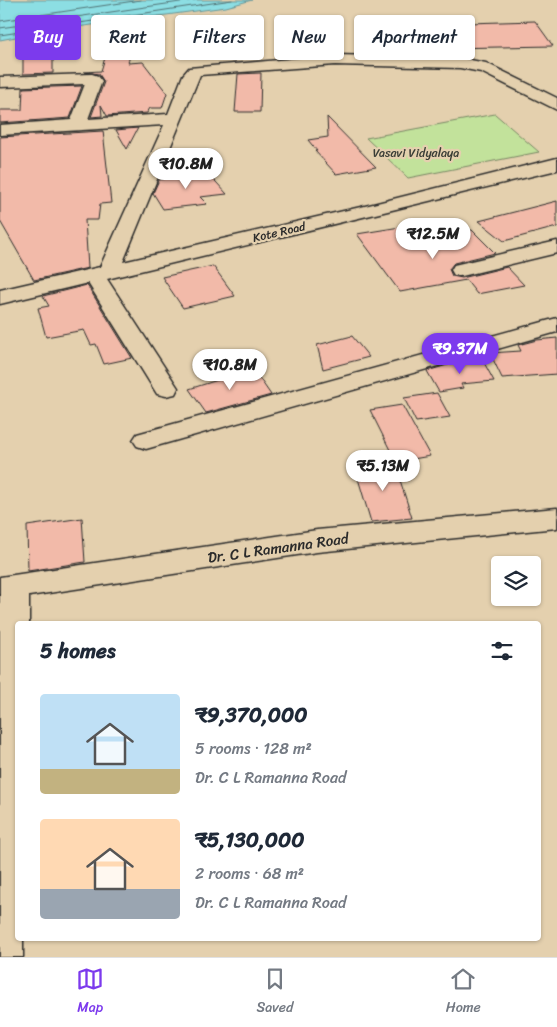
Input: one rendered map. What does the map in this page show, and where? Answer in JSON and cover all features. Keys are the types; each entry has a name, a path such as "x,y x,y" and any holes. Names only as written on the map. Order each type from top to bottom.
{"street":[{"path":"166,388 101,275 175,119 191,75 195,71 335,60 460,63 486,68 557,105"},
{"path":"0,82 92,79 94,81 78,124"},
{"path":"0,130 175,119"},
{"name":"Kote Road","path":"0,297 101,275 557,164"},
{"path":"462,270 557,247"},
{"path":"146,440 557,325"},
{"name":"Dr. C L Ramanna Road","path":"7,588 317,541 557,518"},
{"path":"2,957 7,588"}],"green space":[{"name":"Vasavi Vidyalaya","path":"495,114 539,152 408,178 366,138"}],"water":[{"path":"0,0 252,0 226,7 165,15 91,15 91,25 81,26 81,15 15,15 15,37 0,40"}],"building":[{"path":"535,21 553,46 475,47 475,23"},
{"path":"23,60 53,60 53,73 23,74"},
{"path":"104,60 129,60 128,63 143,62 167,93 162,108 150,108 147,113 107,116 101,105 102,116 91,117 104,82 99,74 84,72 101,71"},
{"path":"261,73 260,112 235,112 238,74"},
{"path":"82,86 70,118 0,123 0,110 22,110 23,88"},
{"path":"327,117 376,167 336,174 315,151 317,151 308,140 328,137"},
{"path":"138,128 127,149 116,130"},
{"path":"103,131 111,203 100,204 98,220 85,220 88,268 34,280 0,221 0,137"},
{"path":"205,170 227,194 200,197 207,204 163,209 153,193 159,180"},
{"path":"557,201 557,227 504,241 479,221"},
{"path":"400,227 413,243 472,230 495,253 454,263 449,269 452,276 462,278 507,267 524,285 477,294 466,280 400,292 357,234"},
{"path":"213,266 235,296 183,308 162,277"},
{"path":"87,285 132,358 104,364 96,344 91,345 84,330 46,337 38,308 49,306 43,296"},
{"path":"352,336 369,357 323,369 317,345"},
{"path":"557,338 557,374 502,378 490,353 521,351 518,345 537,340"},
{"path":"482,359 494,381 461,384 463,388 439,392 427,371 461,361"},
{"path":"253,369 271,395 206,413 189,389"},
{"path":"437,393 450,417 416,422 404,398"},
{"path":"402,405 430,456 396,462 370,410"},
{"path":"394,461 412,518 371,522 354,465"},
{"path":"82,518 85,562 28,571 27,526"}]}
